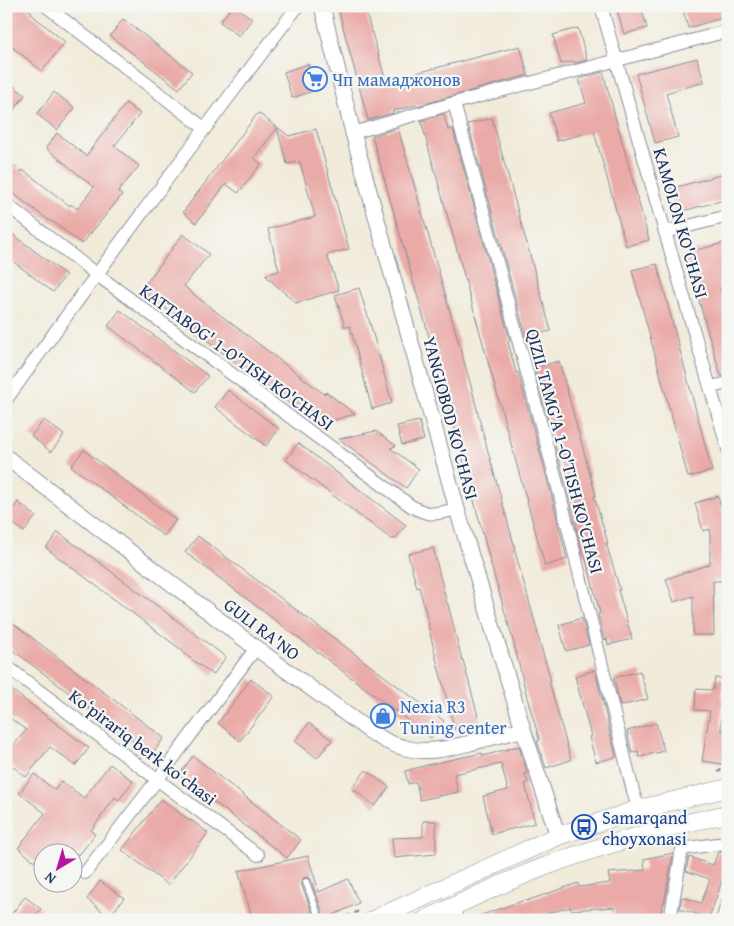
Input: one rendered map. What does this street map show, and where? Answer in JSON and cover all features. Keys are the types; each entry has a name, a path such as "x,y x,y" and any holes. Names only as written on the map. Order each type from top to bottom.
{"main road":[{"path":"373,920 558,836 639,809 728,788"},
{"path":"425,920 455,913 511,881 579,854 702,819 728,814"}],"street":[{"path":"46,6 204,128"},
{"path":"6,400 204,128 298,6"},
{"name":"YANGIOBOD KO'CHASI","path":"322,6 354,133 457,509 523,730 558,836"},
{"name":"KAMOLON KO'CHASI","path":"601,6 664,232 728,449"},
{"path":"354,133 454,103 728,32"},
{"name":"QIZIL TAMG'A 1-O'TISH KO'CHASI","path":"454,103 559,491 634,796 639,809"},
{"name":"KATTABOG' 1-O'TISH KO'CHASI","path":"6,204 96,274 411,506 422,512 433,514 457,509"},
{"path":"664,232 728,216"},
{"path":"710,388 728,383"},
{"name":"GULI RA'NO","path":"6,457 256,648 384,740 402,747 421,751 434,751 523,730"},
{"path":"85,873 256,648"},
{"name":"Koʻpirariq berk koʻchasi","path":"6,666 258,855"},
{"path":"670,920 682,849 717,844 728,845"},
{"path":"724,920 728,906"}],"lane":[{"path":"306,882 320,920"}],"building":[{"path":"6,6 24,6 65,42 42,71 6,42"},
{"path":"232,6 235,6 252,19 239,36 220,22"},
{"path":"364,6 386,81 520,46 528,75 393,111 393,113 368,120 339,12"},
{"path":"616,6 641,6 647,28 624,34"},
{"path":"682,6 728,6 728,16 688,28"},
{"path":"123,19 192,72 179,89 110,36"},
{"path":"578,28 587,60 561,64 553,35"},
{"path":"697,58 704,82 666,93 678,137 655,143 636,74"},
{"path":"308,64 316,90 292,98 284,72"},
{"path":"603,72 649,240 626,246 594,131 557,141 549,113 586,103 579,79"},
{"path":"6,80 25,95 6,121"},
{"path":"54,92 75,108 57,130 37,114"},
{"path":"126,103 140,114 114,146 139,166 118,192 122,195 82,244 6,188 6,160 22,172 23,170 70,206 71,204 77,209 94,187 46,148 57,133 86,156"},
{"path":"258,113 289,136 316,129 349,249 327,255 339,290 296,303 265,275 279,271 268,229 315,217 300,162 287,164 277,128 254,158 261,164 238,193 226,184 196,223 183,212"},
{"path":"444,114 448,130 453,129 510,341 508,342 516,373 518,372 567,559 545,566 421,121"},
{"path":"492,118 551,331 526,337 468,124"},
{"path":"398,128 473,393 571,760 546,768 537,741 539,741 539,738 449,407 372,136"},
{"path":"728,173 728,199 675,213 669,189"},
{"path":"6,229 66,275 53,292 6,256"},
{"path":"183,234 209,254 184,286 324,394 326,392 355,414 320,424 292,402 290,404 141,290"},
{"path":"728,242 728,287 720,288 728,316 728,375 721,376 685,253"},
{"path":"657,264 712,471 688,477 632,270"},
{"path":"359,288 392,403 372,409 350,326 345,327 335,295"},
{"path":"120,310 208,376 195,392 108,326"},
{"path":"559,361 632,639 608,645 607,639 604,640 598,614 600,613 534,368"},
{"path":"228,390 279,429 266,446 215,407"},
{"path":"44,420 64,435 51,452 31,436"},
{"path":"419,421 424,440 402,445 397,426"},
{"path":"376,431 396,446 390,448 419,469 406,488 339,439"},
{"path":"298,443 406,525 395,539 391,539 286,460"},
{"path":"84,450 176,520 164,536 71,466"},
{"path":"718,496 726,524 727,581 713,581 714,635 693,635 693,596 674,602 666,579 710,564 710,529 703,531 695,503"},
{"path":"18,502 36,516 24,532 6,518"},
{"path":"58,532 226,657 213,675 46,548"},
{"path":"198,536 444,721 431,738 185,552"},
{"path":"433,548 480,724 455,730 419,587 417,588 408,554"},
{"path":"6,618 164,738 151,755 6,645"},
{"path":"582,618 589,645 566,651 559,625"},
{"path":"595,670 616,757 596,762 575,676"},
{"path":"640,671 648,699 620,706 614,678"},
{"path":"715,678 723,679 721,730 727,731 722,764 702,761 710,711 695,710 696,689 713,690"},
{"path":"251,679 274,696 240,741 218,723"},
{"path":"6,686 89,748 75,766 50,747 26,777 6,761 6,755 26,730 6,715"},
{"path":"309,723 332,740 317,758 295,741"},
{"path":"656,723 664,751 639,757 638,751 632,753 627,731"},
{"path":"519,746 527,773 525,774 528,783 525,784 535,823 492,834 483,796 508,790 501,764 454,774 458,792 420,800 416,782 408,784 405,771 482,753 483,756"},
{"path":"193,756 301,840 287,858 179,775"},
{"path":"110,764 133,781 119,800 115,797 91,831 95,834 82,851 82,844 32,844 32,859 18,848 45,813 19,793 34,774 55,790 61,781 84,798"},
{"path":"366,770 389,787 375,806 352,788"},
{"path":"161,799 208,833 168,885 122,850"},
{"path":"423,821 436,821 436,854 394,858 392,838 423,837"},
{"path":"718,852 728,853 728,864 709,918 680,909 682,897 701,903 710,879 686,871 689,857 713,865"},
{"path":"673,853 664,904 662,904 661,920 615,920 614,907 571,910 570,907 532,918 532,920 473,920 473,918 578,883 579,887 610,883 608,873 645,870 644,859"},
{"path":"308,856 319,892 348,879 359,903 325,919 311,880 305,877 301,883 315,920 253,920 238,871"},
{"path":"100,881 124,898 109,917 87,899"},
{"path":"25,897 41,909 32,920 7,920"}],"place":[{"name":"Чп мамаджонов","path":"315,79"},
{"name":"Nexia R3 Tuning center","path":"383,716"},
{"name":"Samarqand choyxonasi","path":"584,827"}]}
